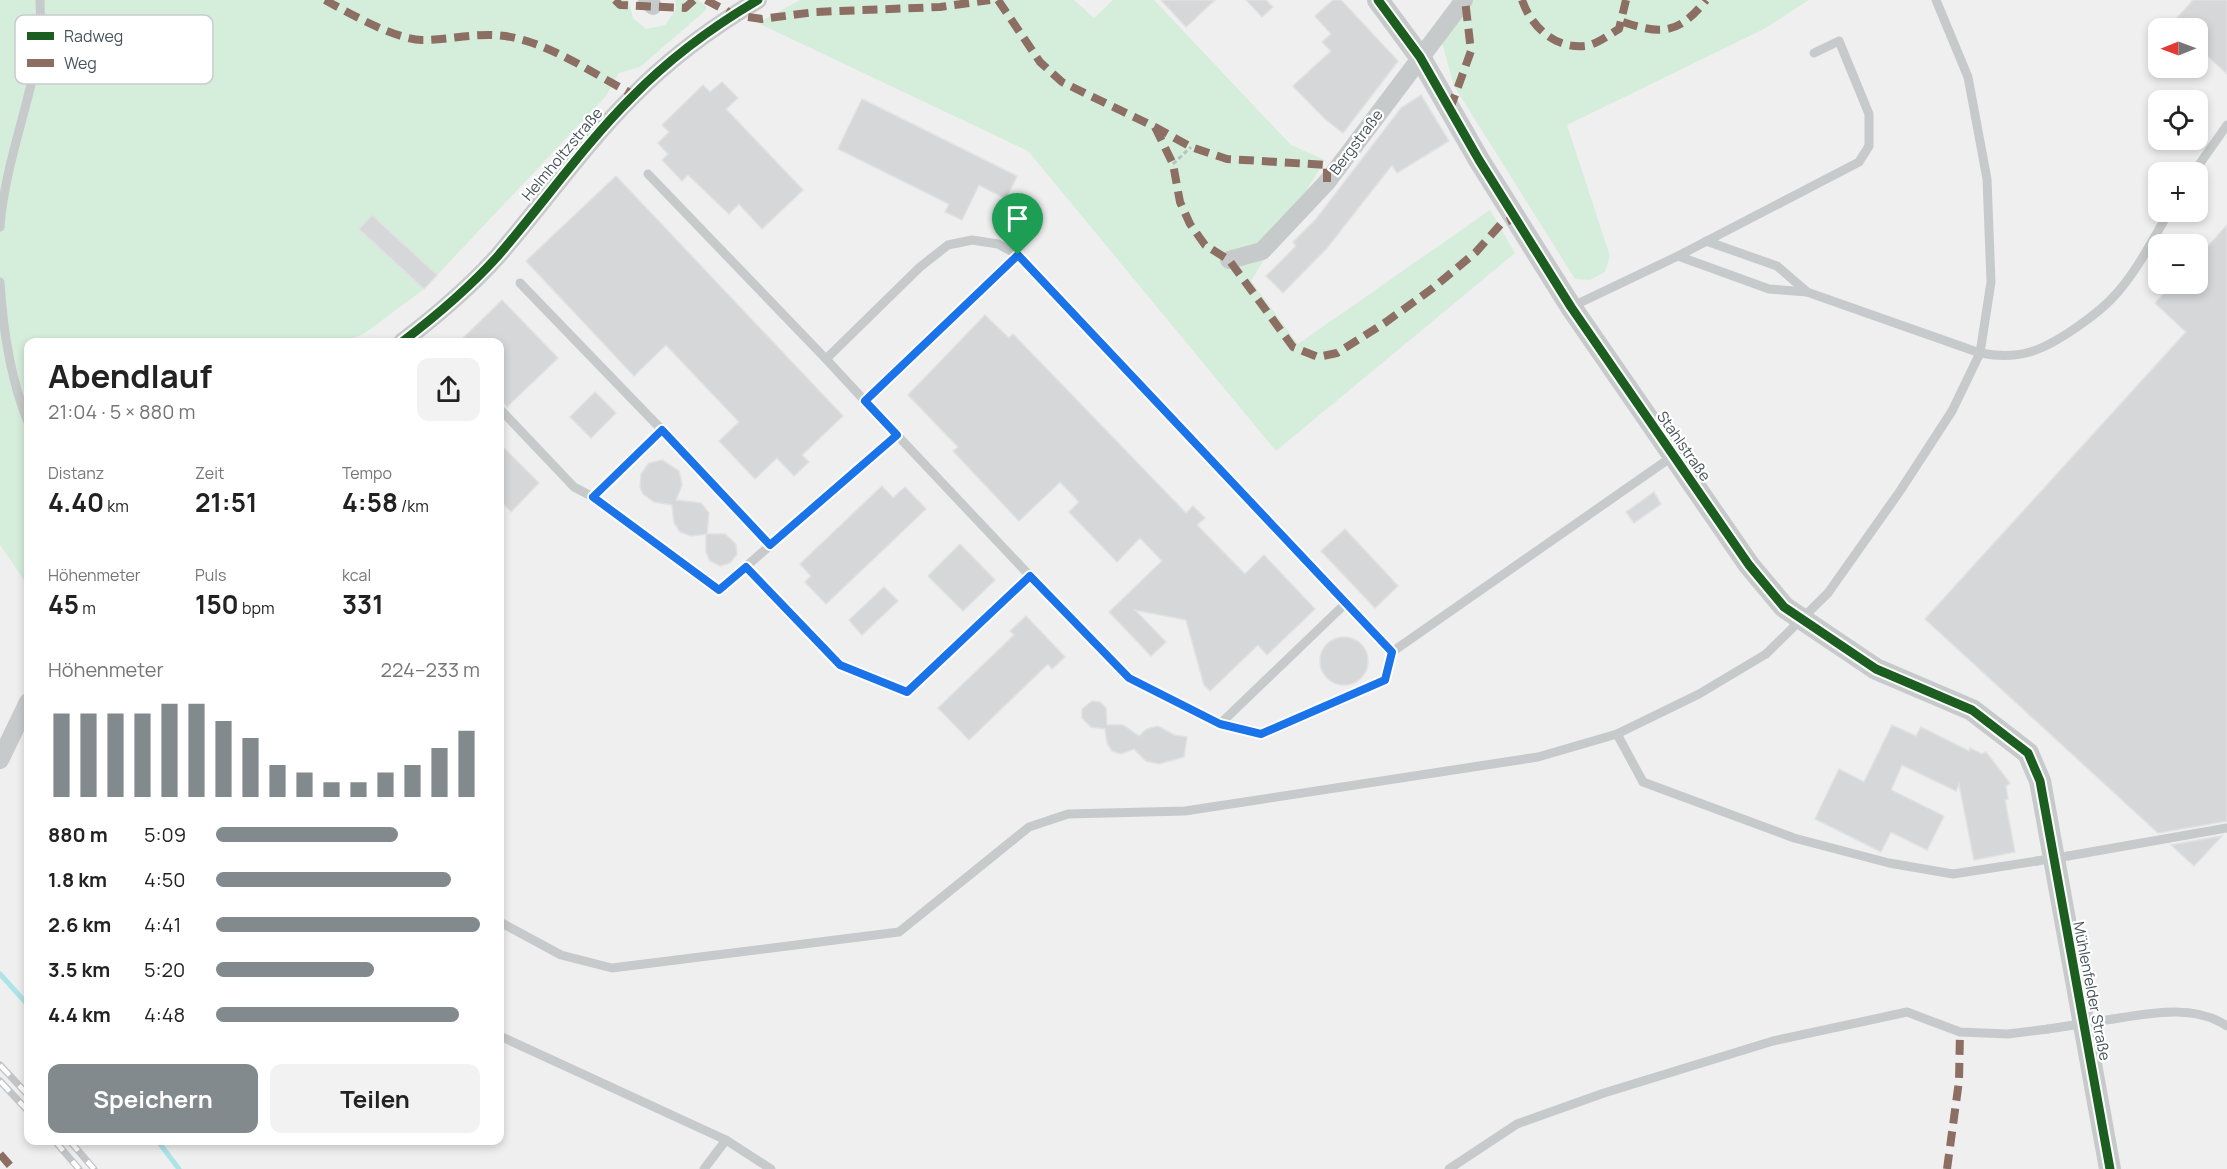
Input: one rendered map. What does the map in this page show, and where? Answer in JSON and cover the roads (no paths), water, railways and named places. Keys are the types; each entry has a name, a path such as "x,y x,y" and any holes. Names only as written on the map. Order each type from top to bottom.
{"street":[{"name":"Helmholtzstraße","path":"407,338 448,306 496,257 599,131 634,95 734,15 758,0"},
{"name":"Stahlstraße","path":"1378,0 1420,57 1479,160 1571,307 1749,565 1784,608 1876,669 1972,710 2028,753 2040,781 2045,818"},
{"name":"Bergstraße","path":"1229,260 1262,251 1327,182 1464,0"},
{"path":"0,760 24,710"},
{"name":"Mühlenfelder Straße","path":"2045,818 2110,1169"}],"lane":[{"path":"40,0 40,15"},
{"path":"504,924 561,955 612,968 899,932 1029,827 1068,814 1185,811 1538,757 1617,734 1699,694 1766,654 1828,593 1900,491 1952,411 1980,353 1991,282 1987,179 1968,77 1936,0"},
{"path":"1571,307 1678,256 1859,162 1869,146 1869,114 1839,41 1814,53"},
{"path":"0,227 3,192 31,84"},
{"path":"2201,162 2227,125"},
{"path":"648,174 1129,678 1220,724 1261,734 1385,680 1392,652 1673,456"},
{"path":"1678,256 1769,289 1807,292 1980,353 2001,356 2030,352 2075,328 2096,313 2117,293 2163,222"},
{"path":"826,359 920,267 948,245 972,240 998,244 1018,255 1392,652"},
{"path":"1706,241 1777,266 1807,292"},
{"path":"865,401 1018,255"},
{"path":"0,282 3,329 24,412"},
{"path":"520,283 770,545"},
{"path":"504,413 574,487 593,497 719,590 897,435"},
{"path":"593,497 662,430"},
{"path":"746,567 840,665 907,692 1030,576"},
{"path":"1220,724 1346,603"},
{"path":"1617,734 1643,782 1794,838 1889,863 1953,874 2227,828"},
{"path":"1449,1169 1517,1124 1604,1093 1773,1041 1907,1012 1960,1032 2008,1034 2163,1011 2214,1018 2227,1026"},
{"path":"504,1038 726,1140 771,1169"},
{"path":"704,1169 726,1140"}],"waterway":[{"path":"0,974 24,1001"},
{"path":"161,1145 179,1169"}],"railway":[{"path":"0,1065 24,1091"},
{"path":"0,1081 24,1107"},
{"path":"58,1145 79,1169"},
{"path":"73,1145 94,1169"}]}
